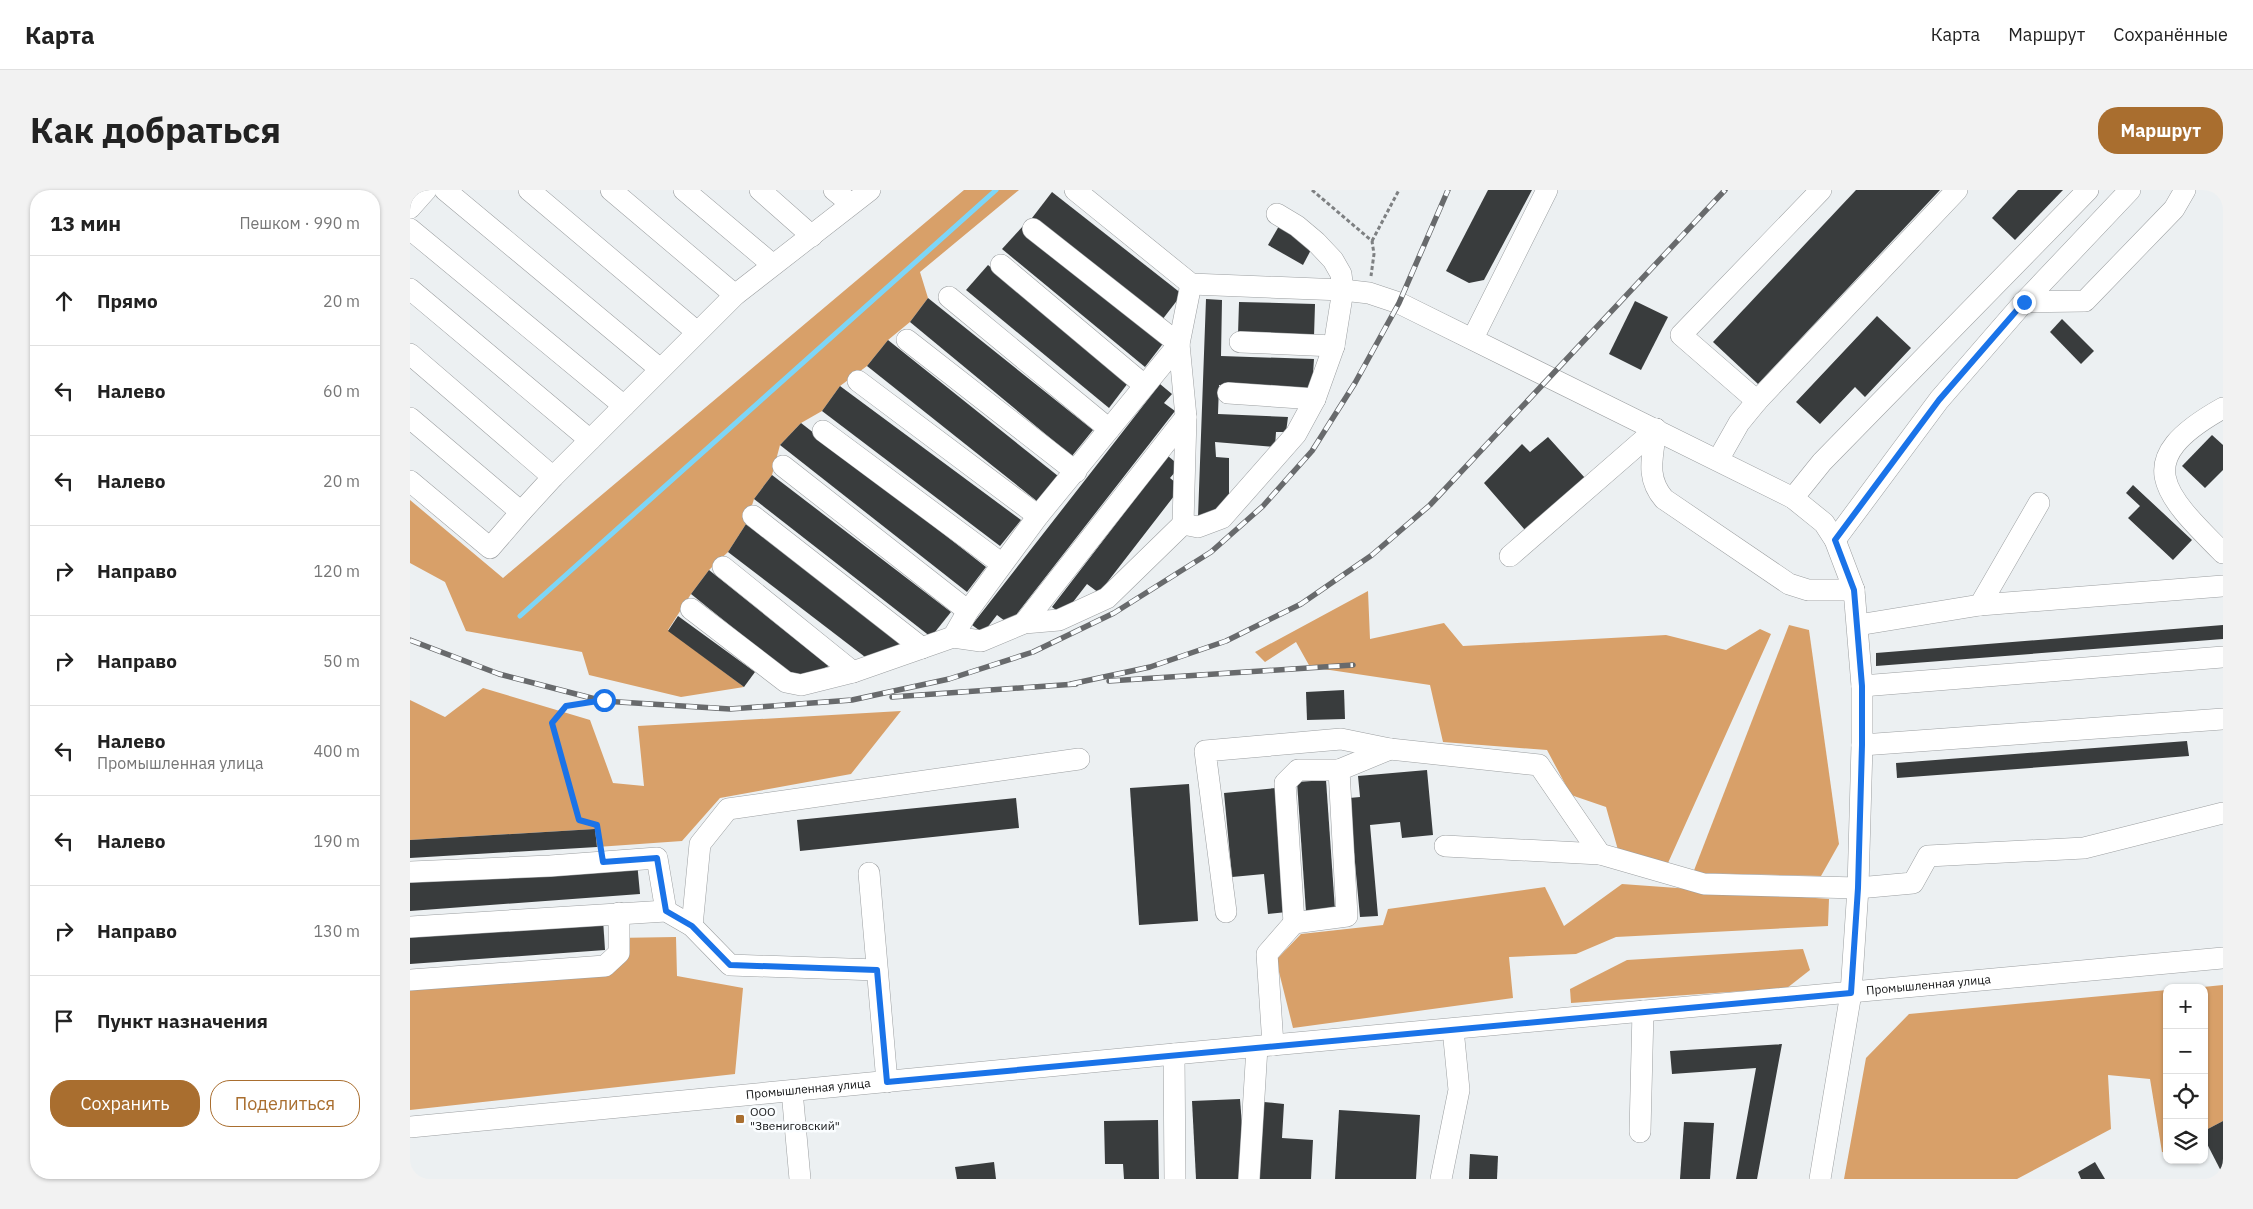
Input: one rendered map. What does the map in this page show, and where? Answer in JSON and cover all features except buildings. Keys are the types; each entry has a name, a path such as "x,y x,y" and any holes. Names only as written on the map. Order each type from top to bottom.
{"street":[{"path":"410,208 426,190"},
{"path":"445,190 660,370"},
{"path":"529,190 697,332"},
{"path":"611,190 735,296"},
{"path":"684,190 773,265"},
{"path":"760,190 812,236"},
{"path":"834,190 851,204"},
{"path":"410,480 490,548 553,477 735,296 870,190"},
{"path":"1075,190 1191,284 1343,290 1369,293 1399,303 1793,498 1824,523 1835,540 1854,590 1862,686 1862,745 1858,888 1851,993 1820,1179"},
{"path":"1473,338 1547,190"},
{"path":"1757,401 1681,335 1821,190"},
{"path":"1718,460 1739,423 1757,401 1956,190"},
{"path":"1793,498 1822,462 2088,190"},
{"path":"1835,540 1939,400 2024,302 2130,190"},
{"path":"2024,302 2085,301 2174,209 2185,190"},
{"path":"1183,524 1198,527 1222,518 1296,434 1315,399 1334,346 1343,290 1341,274 1333,260 1297,226 1277,214"},
{"path":"410,229 624,406"},
{"path":"1034,229 1179,344"},
{"path":"1001,265 1144,385"},
{"path":"691,609 786,682 801,686 853,672 953,637 981,641 1024,623 1059,620 1107,598 1183,524 1186,417 1179,344 1191,284"},
{"path":"410,289 590,440"},
{"path":"949,298 1109,429"},
{"path":"907,340 1076,472"},
{"path":"1240,342 1334,346"},
{"path":"953,637 968,611 1038,516 1179,344"},
{"path":"410,354 553,477"},
{"path":"858,381 1038,516"},
{"path":"1228,393 1315,399"},
{"path":"2223,408 2202,420 2182,435 2169,450 2164,466 2167,488 2192,522 2223,553"},
{"path":"1024,623 1186,417"},
{"path":"410,418 521,512"},
{"path":"1510,556 1656,429"},
{"path":"1656,429 1651,474 1654,489 1664,499 1789,584 1808,590 1854,590"},
{"path":"823,431 1002,564"},
{"path":"783,466 968,611"},
{"path":"1980,606 2039,503"},
{"path":"753,516 922,648"},
{"path":"723,567 853,672"},
{"path":"1858,624 1980,606 2223,586"},
{"path":"1862,686 2223,657"},
{"path":"1862,745 2223,719"},
{"path":"1226,912 1205,751 1341,739 1390,749 1539,765 1600,854"},
{"path":"1294,923 1285,783 1298,770 1339,770 1390,749"},
{"path":"692,926 700,844 728,809 1080,759"},
{"path":"1249,1179 1265,1046 1267,954 1294,923 1346,916 1339,770"},
{"path":"1445,846 1600,854 1704,884 1858,888 1912,883 1928,856 2084,848 2223,813"},
{"path":"410,872 550,866 657,858 666,911"},
{"path":"869,873 887,1082"},
{"path":"410,926 666,911 692,926 730,965 877,970"},
{"path":"410,980 605,966 619,953 619,913"},
{"name":"Промышленная улица","path":"410,1127 1174,1054 2223,958"},
{"path":"1640,1132 1643,1011"},
{"path":"1441,1179 1459,1090 1453,1028"},
{"path":"1174,1054 1175,1179"},
{"path":"792,1091 800,1179"}],"path":[{"path":"1312,190 1372,240"},
{"path":"1369,293 1374,254 1372,240 1398,190"},
{"path":"603,862 597,825 579,820 552,723 566,706 604,700"}],"shaded area":[{"path":"964,190 1019,190 920,272 928,298 910,322 888,340 867,366 840,386 822,411 801,423 780,445 772,475 754,499 746,524 728,552 709,570 691,594 668,630 744,687 681,697 589,675 582,652 466,631 445,582 410,563 410,500 503,578"},
{"path":"1368,591 1370,639 1444,623 1463,646 1666,635 1726,650 1760,629 1771,634 1668,863 1618,850 1606,807 1571,795 1547,750 1443,742 1430,685 1310,667 1296,642 1265,662 1255,652"},
{"path":"1789,625 1809,630 1839,844 1821,876 1693,873"},
{"path":"483,688 590,720 613,783 644,786 638,726 901,711 851,774 720,798 682,841 597,847 595,829 410,840 410,700 445,717"},
{"path":"1622,884 1829,899 1828,926 1616,937 1576,954 1509,957 1513,998 1293,1028 1276,960 1301,934 1383,925 1388,909 1545,887 1564,926"},
{"path":"676,937 677,976 743,988 735,1074 410,1110 410,987 608,975 614,938"},
{"path":"1803,949 1810,970 1787,988 1571,1003 1570,989 1627,960"},
{"path":"2223,985 2223,1121 2208,1129 2208,1029 2208,986"},
{"path":"2163,990 2163,1152 2150,1079 2108,1075 2111,1129 2017,1179 1844,1179 1866,1058 1909,1014"}],"waterway":[{"path":"520,616 996,190"}],"railway":[{"path":"410,640 499,674 603,701 730,709 852,700 949,679 1033,652 1114,613 1211,552 1263,506 1312,451 1355,383 1399,303 1448,190"},
{"path":"1071,684 1150,667 1226,641 1301,604 1372,555 1430,505 1725,190"},
{"path":"1109,681 1353,665"},
{"path":"892,697 1076,684"}],"place":[{"name":"ООО \"Звениговский\"","path":"740,1119"}],"route":[{"path":"604,700 566,706 552,723 579,820 597,825 603,862 657,858 666,911 692,926 730,965 877,970 887,1082 1851,993 1858,888 1862,686 1854,590 1835,540 1939,400 2024,302"}]}
